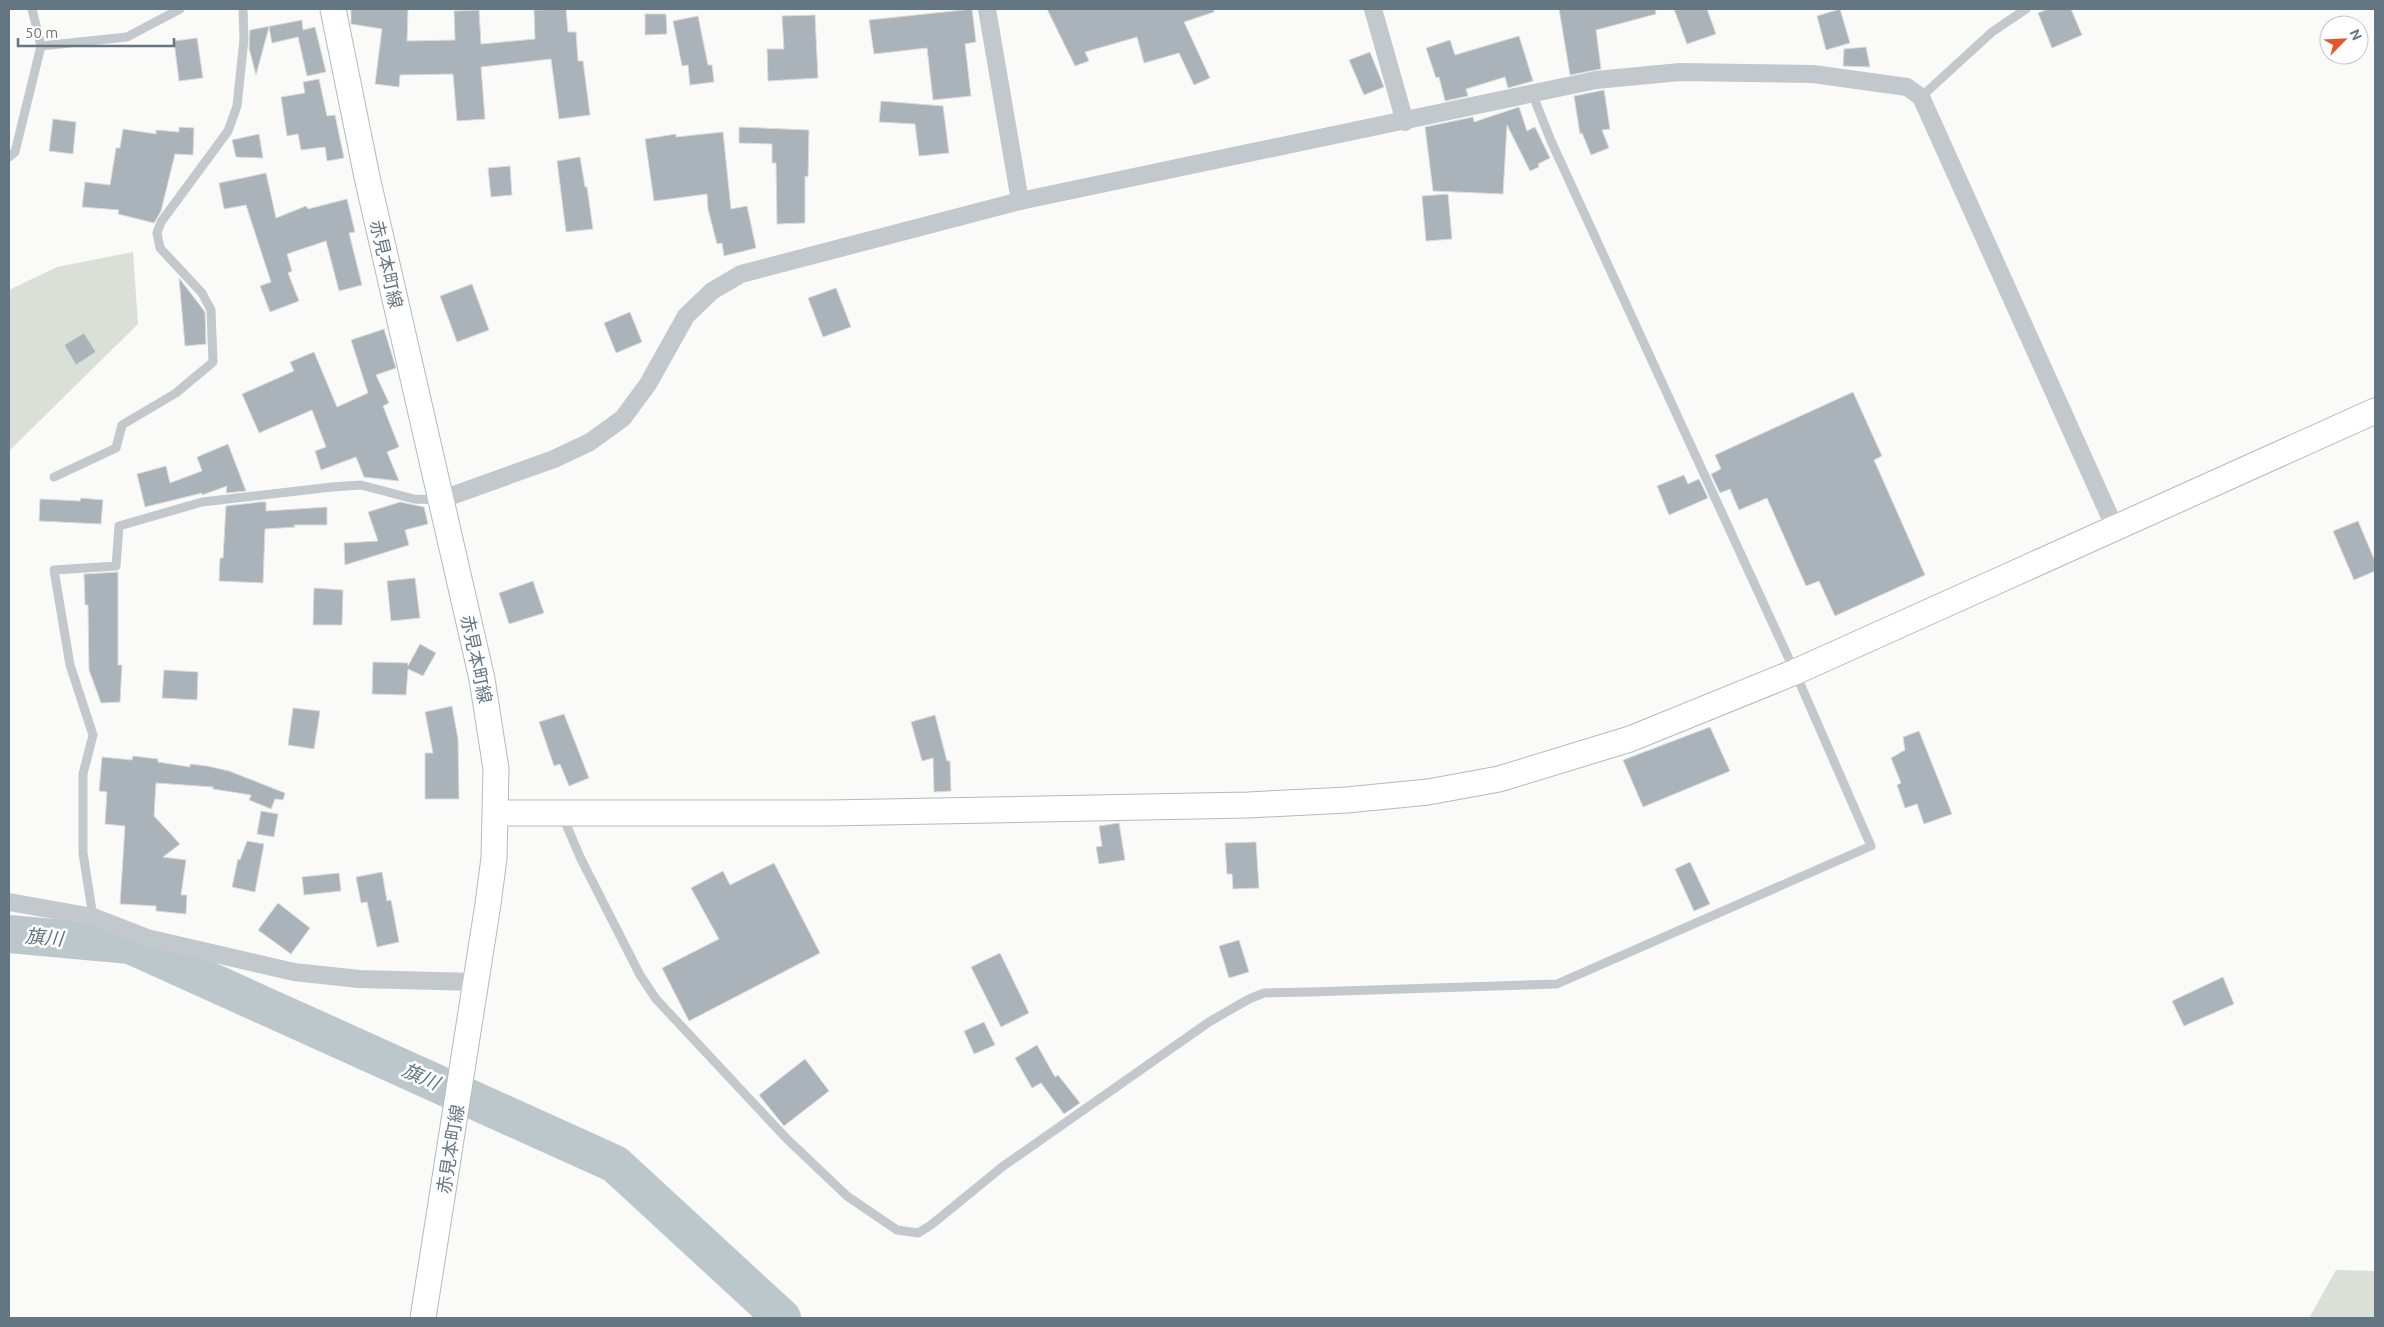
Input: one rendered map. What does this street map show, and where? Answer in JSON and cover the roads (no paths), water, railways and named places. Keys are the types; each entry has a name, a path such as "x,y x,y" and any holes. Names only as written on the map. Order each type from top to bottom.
{"street":[{"name":"赤見本町線","path":"333,9 367,177 482,679 496,769 494,858 423,1318"},
{"path":"987,9 1020,201"},
{"path":"1372,9 1404,122"},
{"path":"440,500 554,459 590,442 623,418 648,384 686,316 712,291 741,274 1020,201 1404,122 1596,80 1680,72 1813,74 1907,87 1921,97 2115,528"},
{"path":"496,813 838,813 1248,806 1347,800 1428,792 1499,779 1630,739 1795,672 2375,411"},
{"path":"9,902 93,917 147,938 294,972 474,994"}],"lane":[{"path":"9,157 15,152 41,46 32,9"},
{"path":"41,46 127,36 180,9"},
{"path":"54,477 116,448 122,425 176,393 213,362 211,310 202,293 160,248 158,234 161,222 228,131 237,106 244,39 243,9"},
{"path":"1921,97 1992,32 2026,9"},
{"path":"562,814 581,859 640,975 656,998 786,1138 847,1196 897,1230 918,1233 931,1225 1002,1167 1209,1022 1249,999 1264,993 1557,984 1871,846 1795,672 1551,141 1532,93"},
{"path":"93,917 83,853 83,774 93,735 70,665 54,570 116,566 119,526 202,502 361,485 414,499 440,500"}],"waterway":[{"name":"旗川","path":"9,934 130,945 615,1164 782,1318"}]}
